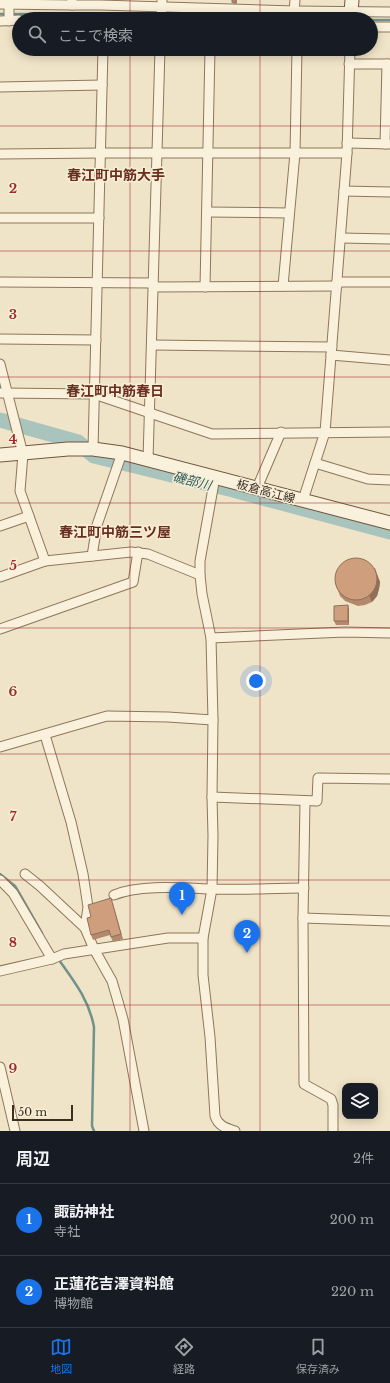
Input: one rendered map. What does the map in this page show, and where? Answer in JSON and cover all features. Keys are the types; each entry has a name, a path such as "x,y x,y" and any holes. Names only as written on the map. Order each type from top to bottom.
{"main road":[{"name":"板倉高江線","path":"0,456 68,449 93,449 122,453 390,523"}],"street":[{"path":"294,11 295,0"},
{"path":"4,21 6,3 100,2 294,11 351,10 390,12"},
{"path":"378,27 390,27"},
{"path":"93,449 103,56"},
{"path":"148,460 160,56"},
{"path":"205,287 210,56"},
{"path":"283,286 295,153 297,56"},
{"path":"303,500 325,432 348,143 350,56"},
{"path":"348,143 387,144 388,64 349,64"},
{"path":"0,87 102,86"},
{"path":"0,154 347,153"},
{"path":"344,192 390,192"},
{"path":"207,212 289,213"},
{"path":"0,218 99,218"},
{"path":"340,238 390,239"},
{"path":"0,282 97,282 205,287 390,282"},
{"path":"0,339 96,340"},
{"path":"152,345 332,351 390,360"},
{"path":"0,364 4,393 24,454 20,491 44,561"},
{"path":"4,393 94,394 212,434 281,432 390,432"},
{"path":"257,488 281,432"},
{"path":"92,556 97,525 122,453"},
{"path":"315,463 368,479 390,480"},
{"path":"215,477 200,561 200,576 211,638 214,720 212,889 204,938 203,975 210,1037 215,1116 217,1122 224,1129 235,1131"},
{"path":"0,526 29,516"},
{"path":"0,628 133,582 138,552"},
{"path":"0,577 44,561 138,552 148,554 200,576"},
{"path":"211,638 345,632 390,633"},
{"path":"0,747 107,716 168,717 214,720"},
{"path":"45,734 71,822 83,874 88,907 85,928"},
{"path":"212,797 317,801 318,778 390,779"},
{"path":"305,801 303,918 304,1084 331,1099 333,1105 333,1131"},
{"path":"25,874 85,928 94,949 112,981 123,1019 144,1131"},
{"path":"0,880 13,893 52,959"},
{"path":"114,895 122,891 133,889 304,888"},
{"path":"303,918 390,921"},
{"path":"0,971 52,959 64,954 94,949 168,938 204,938"},
{"path":"0,1067 15,1131"}],"building":[{"path":"356,558 371,564 377,579 371,594 356,600 341,594 335,579 341,564"},
{"path":"348,605 348,621 334,621 334,606"},
{"path":"111,898 121,934 111,937 109,930 91,935 87,918 91,917 88,905"}],"waterway":[{"path":"0,14 6,14"},
{"path":"378,20 390,20"},
{"name":"磯部川","path":"0,420 78,442 94,456 229,489 390,532"},
{"path":"0,874 15,886 42,933"},
{"path":"59,960 85,999 92,1017 94,1027 92,1126 94,1131"}],"place":[{"name":"諏訪神社","path":"182,915"},
{"name":"正蓮花吉澤資料館","path":"247,953"}],"district":[{"name":"春江町中筋大手","path":"116,175"},
{"name":"春江町中筋春日","path":"115,391"},
{"name":"春江町中筋三ツ屋","path":"115,532"}]}
